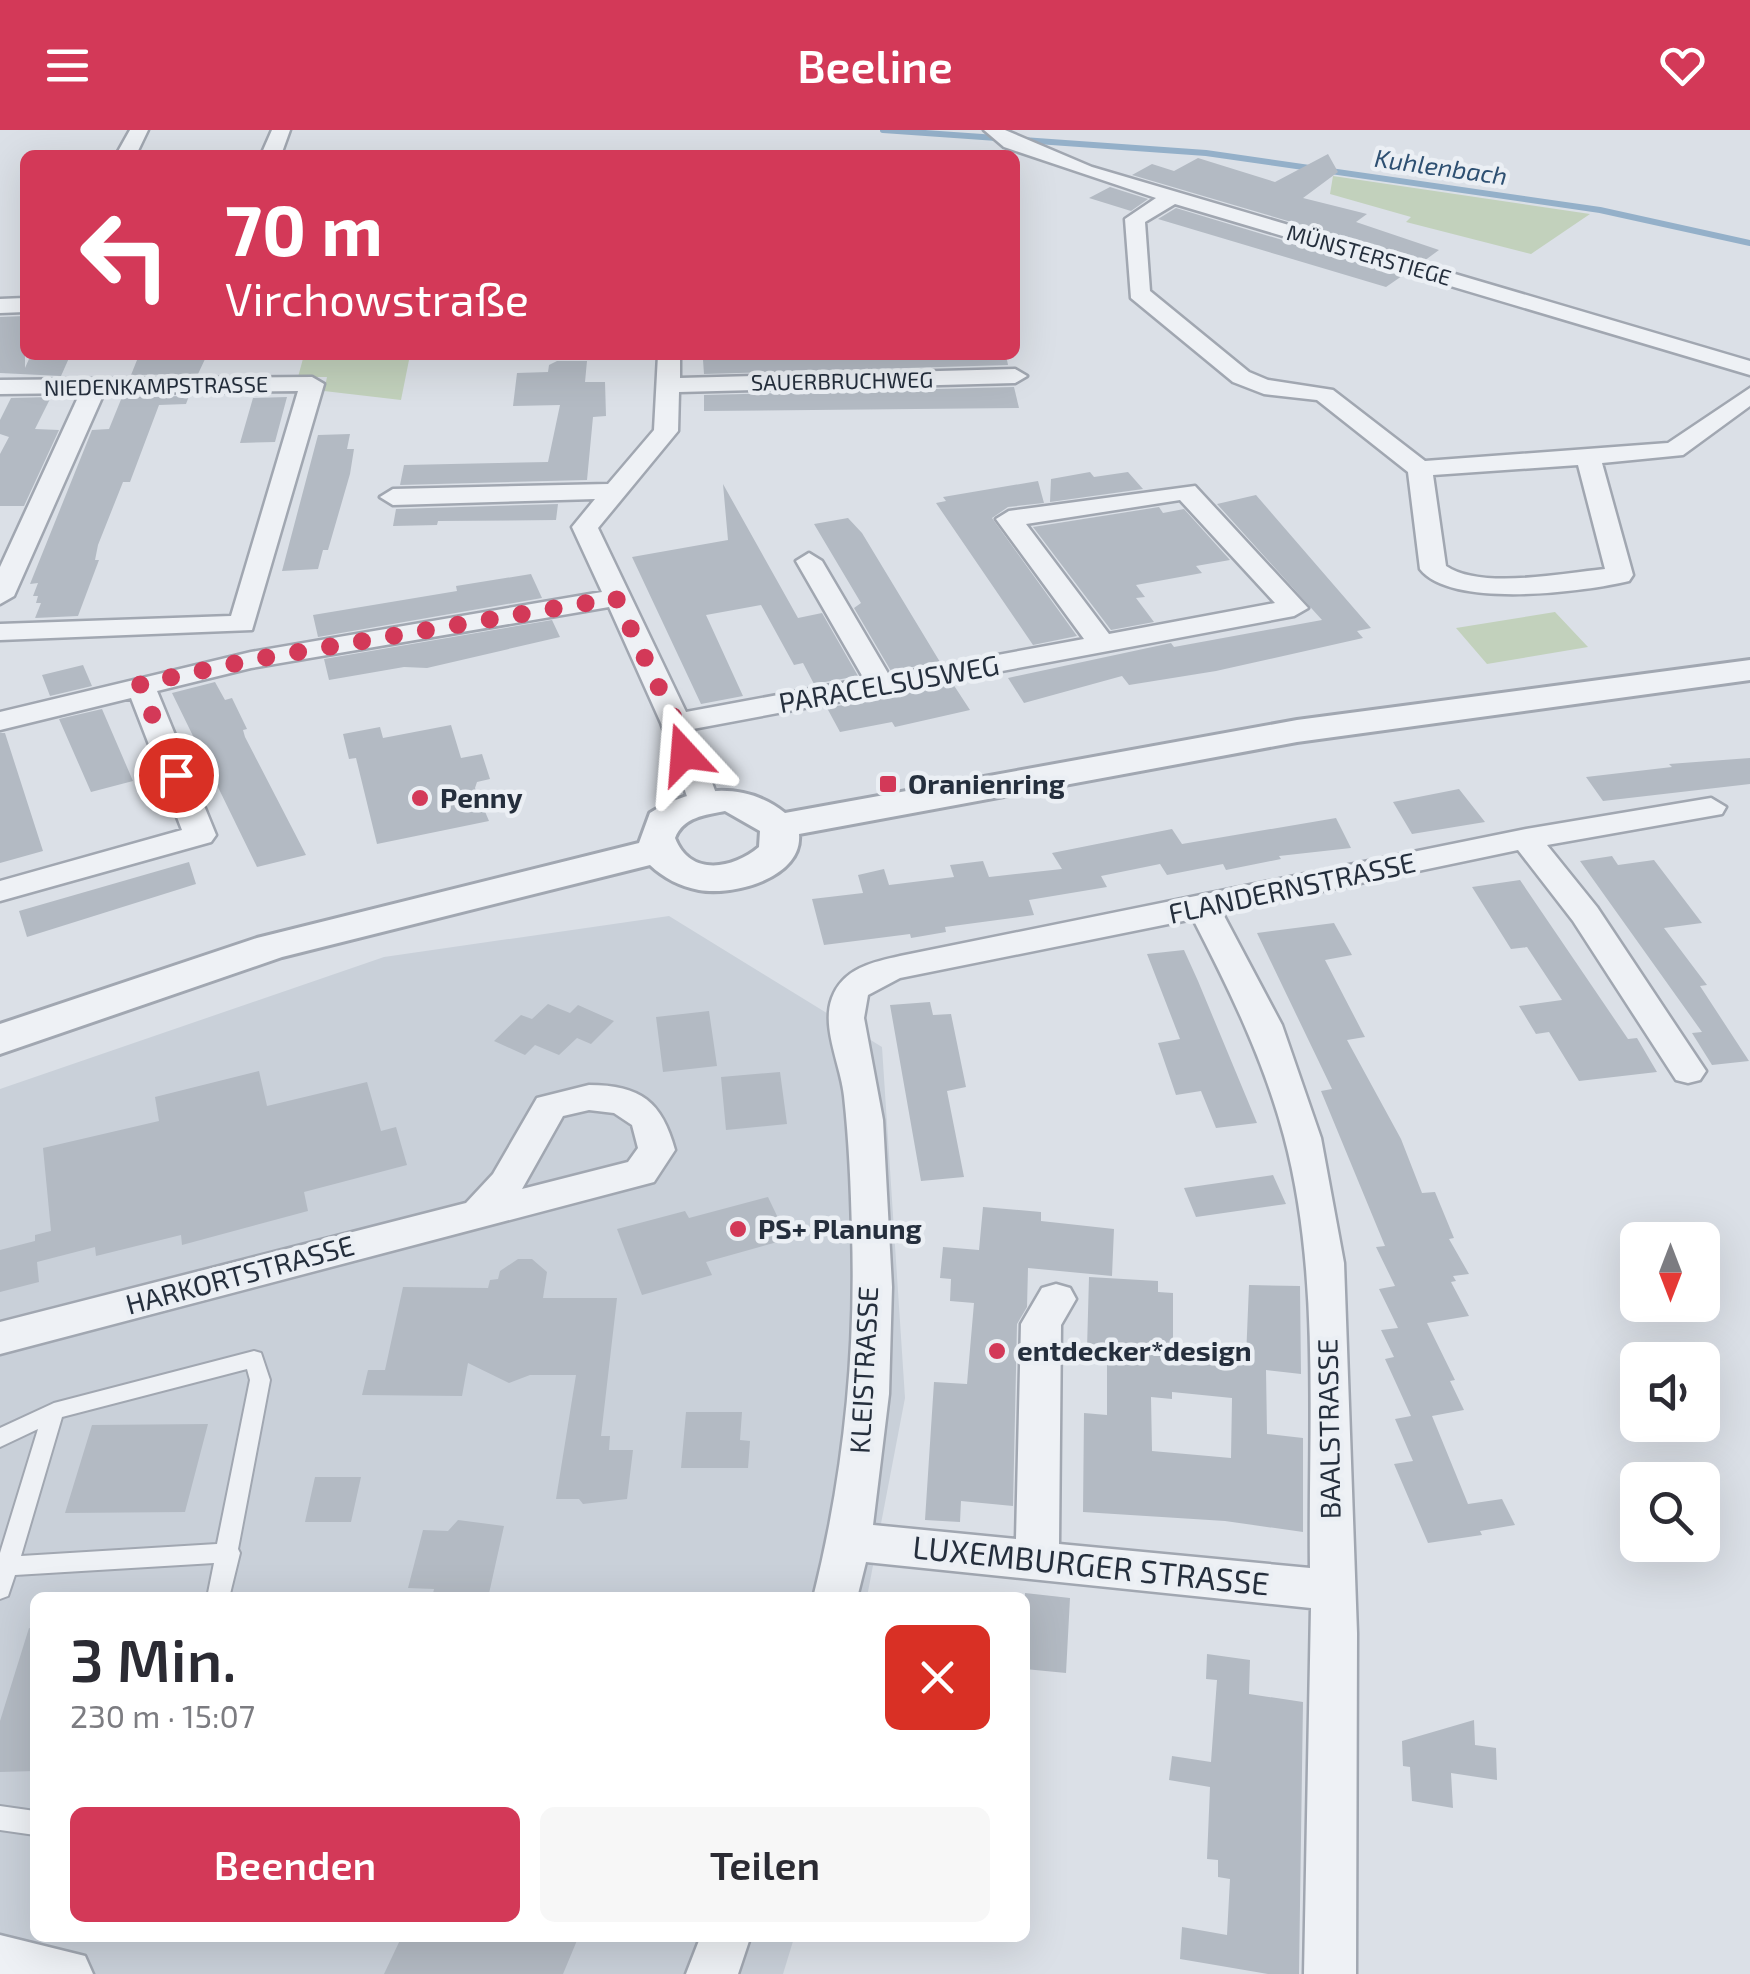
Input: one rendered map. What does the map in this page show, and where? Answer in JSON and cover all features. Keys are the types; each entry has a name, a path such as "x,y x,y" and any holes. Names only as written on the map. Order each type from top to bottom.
{"street":[{"name":"MÜNSTERSTIEGE","path":"1000,135 1174,197 1750,368"},
{"path":"1174,197 1135,219 1139,293 1188,336 1257,385 1312,389 1325,395 1420,470 1674,450 1750,395"},
{"path":"669,360 666,431 585,527 676,723 704,802"},
{"name":"SAUERBRUCHWEG","path":"669,385 1015,376"},
{"name":"NIEDENKAMPSTRASSE","path":"0,387 312,384 242,624 0,632"},
{"path":"0,596 95,387"},
{"path":"1420,470 1433,569 1440,579 1473,586 1620,575 1589,459"},
{"path":"393,497 617,490"},
{"name":"PARACELSUSWEG","path":"676,723 1103,645 1294,608 1186,491 1009,519 1103,645"},
{"path":"808,561 881,685"},
{"path":"0,721 251,660 616,598"},
{"path":"778,826 1296,731 1750,670"},
{"path":"0,891 200,835 140,684"},
{"path":"704,802 748,804 766,813 778,826 780,840 774,854 742,874 699,877 679,871 656,851 655,834 664,820 704,802"},
{"name":"FLANDERNSTRASSE","path":"874,974 1526,839 1712,807"},
{"path":"1526,839 1585,914 1688,1071"},
{"path":"0,1039 272,947 656,851"},
{"name":"BAALSTRASSE","path":"1202,906 1265,1025 1303,1138 1325,1263 1331,1590 1330,1974"},
{"name":"KLEISTRASSE","path":"837,1592 851,1542 869,1353 870,1205 860,1076 847,1018 849,996 874,974"},
{"name":"HARKORTSTRASSE","path":"0,1338 480,1212"},
{"path":"1037,1561 1041,1324 1056,1299"},
{"name":"LUXEMBURGER STRASSE","path":"851,1542 1331,1590"},
{"path":"712,1974 724,1942"},
{"path":"0,1960 67,1974"}],"lane":[{"path":"0,1438 54,1411 254,1359 260,1380 219,1592"},
{"path":"0,1589 54,1411"},
{"path":"6,1566 229,1553"},
{"path":"0,1818 30,1822"}],"shaded area":[{"path":"669,916 882,1047 905,1398 868,1592 30,1592 30,1942 793,1942 783,1974 0,1974 0,1089 384,957"}],"green space":[{"path":"1333,176 1590,214 1531,254 1406,222 1411,217 1330,194"},
{"path":"303,360 409,360 401,400 324,391 327,377 298,377"},
{"path":"1555,612 1588,647 1487,664 1456,628"}],"building":[{"path":"1328,154 1338,172 1303,198 1367,214 1356,222 1439,250 1424,261 1132,175 1152,164 1174,171 1198,158 1275,182"},
{"path":"1110,187 1148,199 1131,211 1089,198"},
{"path":"1176,208 1402,276 1386,287 1158,219"},
{"path":"20,316 20,360 25,360 25,368 29,360 68,360 61,376 0,373 0,317"},
{"path":"137,360 205,360 198,374 131,375"},
{"path":"703,360 1007,360 1008,365 704,374"},
{"path":"557,361 587,361 585,382 605,382 606,416 593,417 587,480 400,485 404,465 548,462 560,405 513,406 517,373 548,372 549,365"},
{"path":"1014,387 1019,408 704,411 704,395"},
{"path":"189,396 186,404 159,405 130,482 123,482 98,545 95,560 99,560 78,616 35,618 41,603 36,603 38,596 33,596 38,583 30,584 92,430 109,429 122,397"},
{"path":"51,397 35,429 59,430 24,506 0,506 0,454 9,437 0,434 0,420 11,398"},
{"path":"287,397 275,442 240,443 253,398"},
{"path":"350,434 347,449 354,449 350,474 328,550 323,550 318,569 282,571 318,435"},
{"path":"1090,472 1094,477 1128,472 1143,489 1050,502 1051,479"},
{"path":"1038,481 1044,503 1008,507 992,518 1077,636 1033,645 936,503 946,501 943,497"},
{"path":"723,484 798,618 822,613 858,676 814,684 803,663 794,665 761,605 706,615 743,696 701,704 632,557 728,540"},
{"path":"1256,495 1371,628 1357,631 1363,638 1216,671 1129,685 1122,676 1024,703 1008,678 1171,643 1174,647 1322,620 1217,504"},
{"path":"558,504 556,520 438,521 437,525 393,526 396,509"},
{"path":"1159,507 1163,513 1184,509 1230,560 1196,566 1202,573 1136,585 1145,597 1136,598 1154,622 1111,630 1033,527"},
{"path":"848,518 862,533 940,662 891,671 854,608 861,603 814,524"},
{"path":"531,574 542,598 318,637 313,615 457,591 456,586"},
{"path":"552,620 560,637 427,668 404,667 329,680 324,659"},
{"path":"83,665 92,686 50,696 42,675"},
{"path":"215,682 225,700 232,698 247,729 243,730 245,737 306,855 257,867 172,693"},
{"path":"953,684 970,710 895,727 892,722 840,732 827,708"},
{"path":"102,709 133,781 91,792 59,719"},
{"name":"Penny","path":"451,725 461,758 482,754 490,779 477,782 475,788 489,821 377,844 356,758 349,759 343,734 380,727 383,738"},
{"path":"0,733 5,733 43,851 0,863"},
{"path":"1750,758 1750,784 1603,801 1586,777 1672,767 1669,764"},
{"path":"1459,789 1485,822 1412,834 1393,802"},
{"path":"1336,818 1351,848 1279,856 1281,859 1226,870 1223,864 1167,875 1160,864 1101,876 1107,887 1029,900 1034,915 945,927 946,932 911,938 910,934 824,945 812,899 863,893 858,875 884,869 889,885 954,877 950,865 983,861 989,877 1062,869 1052,853 1172,829 1182,844"},
{"path":"1612,856 1618,865 1654,860 1702,923 1664,928 1707,985 1700,986 1749,1061 1712,1065 1692,1033 1702,1032 1580,861"},
{"path":"189,862 196,884 27,937 19,911"},
{"path":"1520,880 1628,1039 1637,1038 1657,1072 1579,1081 1549,1032 1536,1034 1519,1006 1562,1000 1527,947 1511,949 1472,887"},
{"path":"1334,923 1352,955 1325,960 1365,1037 1347,1040 1401,1139 1422,1193 1435,1192 1454,1238 1449,1239 1469,1274 1453,1276 1456,1281 1451,1282 1469,1316 1427,1323 1455,1380 1450,1381 1464,1410 1432,1416 1468,1504 1502,1499 1515,1525 1480,1531 1482,1535 1428,1543 1394,1464 1413,1461 1395,1419 1411,1416 1385,1359 1394,1357 1381,1330 1398,1328 1379,1289 1395,1286 1376,1247 1385,1246 1321,1091 1332,1089 1257,933"},
{"path":"1184,950 1257,1123 1216,1128 1201,1091 1176,1095 1158,1043 1180,1039 1147,954"},
{"path":"930,1002 933,1015 951,1014 966,1087 947,1091 964,1177 921,1181 890,1005"},
{"path":"548,1004 570,1013 578,1005 614,1021 591,1044 577,1038 559,1055 535,1045 525,1055 494,1041 521,1015 532,1019"},
{"path":"709,1011 717,1066 663,1072 656,1017"},
{"path":"259,1071 267,1106 367,1082 381,1131 396,1127 407,1165 304,1192 308,1211 182,1245 181,1235 96,1256 95,1247 37,1262 39,1282 0,1292 0,1250 35,1241 35,1235 51,1231 43,1148 159,1121 155,1097"},
{"path":"780,1072 787,1124 726,1130 721,1077"},
{"path":"1273,1175 1286,1204 1196,1217 1184,1188"},
{"path":"768,1197 788,1239 706,1262 712,1275 642,1295 617,1229 685,1211 689,1218"},
{"path":"983,1207 1041,1212 1041,1221 1114,1229 1112,1276 1028,1268 1027,1307 1017,1324 1013,1506 961,1501 960,1522 925,1520 934,1382 967,1384 974,1303 950,1301 951,1279 940,1278 943,1247 979,1250"},
{"path":"518,1259 532,1259 547,1272 543,1298 617,1298 601,1436 610,1436 609,1450 633,1450 627,1499 583,1504 579,1499 556,1499 576,1375 530,1375 509,1383 468,1363 462,1396 362,1395 368,1370 385,1370 403,1287 488,1288 490,1280 498,1279 500,1271"},
{"path":"1089,1277 1158,1281 1158,1292 1173,1293 1173,1350 1246,1358 1249,1285 1300,1286 1301,1374 1266,1370 1267,1434 1303,1438 1303,1532 1225,1521 1083,1512 1084,1413 1107,1415 1107,1350 1087,1349","holes":["1172,1392 1232,1398 1231,1458 1152,1451 1151,1397 1172,1399"]},
{"path":"686,1412 742,1412 740,1440 750,1441 748,1468 681,1468"},
{"path":"208,1424 185,1512 65,1513 92,1425"},
{"path":"315,1477 361,1477 351,1522 305,1522"},
{"path":"458,1520 504,1526 489,1592 408,1588 423,1530 448,1531"},
{"path":"1030,1594 1070,1598 1066,1673 1030,1669"},
{"path":"30,1628 30,1771 0,1772 0,1721"},
{"path":"1207,1654 1250,1660 1249,1694 1303,1702 1299,1974 1268,1974 1180,1959 1182,1927 1227,1935 1230,1879 1218,1877 1218,1860 1207,1859 1210,1787 1169,1780 1172,1756 1211,1762 1217,1680 1206,1679"},
{"path":"1474,1720 1475,1745 1496,1748 1497,1780 1451,1773 1453,1808 1412,1801 1410,1767 1403,1766 1402,1741"},
{"path":"399,1942 576,1942 563,1974 384,1974"}],"waterway":[{"name":"Kuhlenbach","path":"883,130 1206,153 1600,210 1750,243"}],"place":[{"name":"Oranienring","path":"888,784"},
{"name":"Penny","path":"420,798"},
{"name":"PS+ Planung","path":"738,1229"},
{"name":"entdecker*design","path":"997,1351"}],"route":[{"path":"176,775 140,684 251,660 616,598 676,723 684,754"}]}
